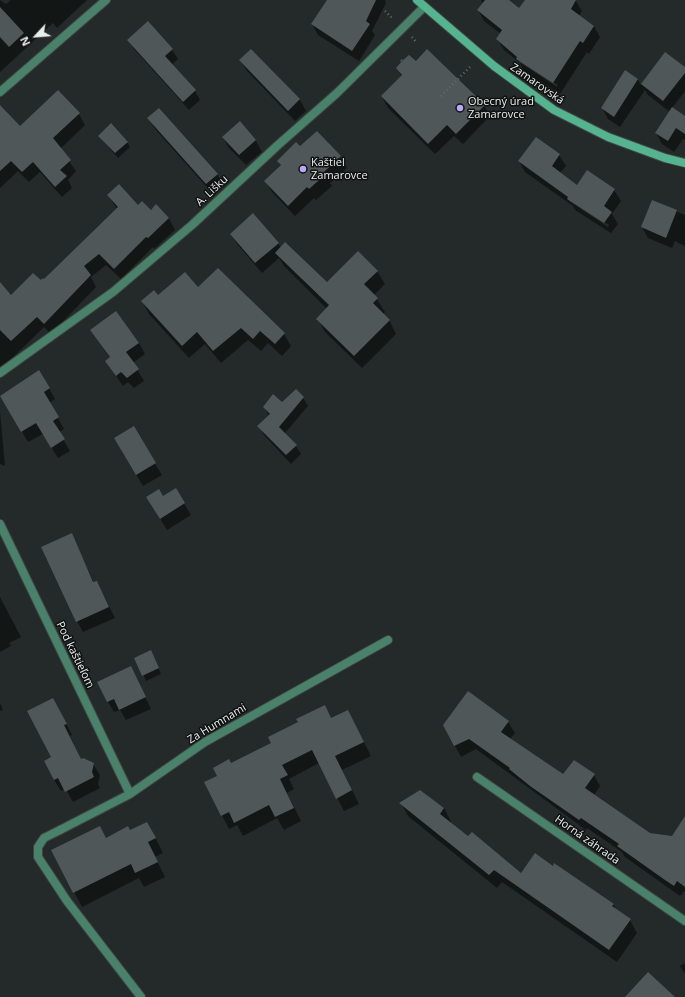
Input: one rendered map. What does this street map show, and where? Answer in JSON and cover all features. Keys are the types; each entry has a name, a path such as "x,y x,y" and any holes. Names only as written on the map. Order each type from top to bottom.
{"main road":[{"name":"Zamarovská","path":"418,0 424,7 494,66 554,110 608,137 665,158 685,163"}],"street":[{"path":"0,92 106,0"},
{"name":"A. Lišku","path":"0,373 113,292 192,225 278,145 337,93 424,7"},
{"name":"Pod kaštieľom","path":"0,524 130,794"},
{"name":"Za Humnami","path":"141,997 68,901 38,857 38,847 44,838 130,794 205,742 388,640"},
{"name":"Horná záhrada","path":"477,777 685,921"}],"path":[{"path":"441,96 470,67"}],"building":[{"path":"327,0 376,0 366,21 370,24 352,51 311,24"},
{"path":"485,0 509,0 519,8 525,0 576,0 571,9 594,26 583,43 580,41 553,83 516,59 517,57 496,39 502,30 477,10"},
{"path":"0,7 24,33 9,47 0,37"},
{"path":"148,21 173,49 165,56 196,90 183,102 127,40"},
{"path":"251,49 300,99 288,111 239,60"},
{"path":"427,49 485,105 456,134 447,125 428,144 381,96 402,75 396,68 402,61 409,55 416,61"},
{"path":"665,52 685,67 685,73 663,101 641,84"},
{"path":"625,70 638,79 614,117 601,108"},
{"path":"58,90 80,113 53,138 71,160 60,170 67,176 55,187 33,162 22,172 11,161 0,171 0,105 20,126"},
{"path":"672,107 685,116 685,134 676,128 668,141 655,133"},
{"path":"159,108 218,174 206,184 147,118"},
{"path":"240,121 256,140 239,155 222,137"},
{"path":"111,123 128,142 115,153 98,136"},
{"name":"Kaštiel Zamarovce","path":"317,131 341,156 324,172 326,174 309,189 307,187 288,206 264,181 281,165 277,161 296,142 300,146"},
{"path":"536,137 560,154 552,166 577,185 587,170 615,189 604,206 612,212 604,223 567,199 568,197 518,161"},
{"path":"119,184 138,205 142,201 151,210 156,204 169,218 148,238 146,237 114,269 99,254 84,266 91,275 44,324 37,317 11,341 0,330 0,282 11,295 33,273 41,280 43,278 44,279 118,207 107,195"},
{"path":"652,200 677,210 666,238 641,227"},
{"path":"253,213 279,243 255,263 230,234"},
{"path":"285,242 327,282 358,251 378,271 364,284 378,298 373,303 390,320 354,356 316,319 329,305 275,253"},
{"path":"218,268 285,333 275,344 260,331 253,339 241,328 213,351 197,332 182,346 141,301 154,290 158,295 185,272 198,287"},
{"path":"116,311 139,343 126,352 139,369 127,378 121,372 116,376 105,361 110,357 90,330"},
{"path":"39,370 50,388 44,392 59,417 53,421 65,439 51,448 36,423 21,432 0,396"},
{"path":"296,389 304,397 279,427 297,445 286,455 257,426 270,414 263,407 273,394 282,402"},
{"path":"134,426 156,463 136,475 114,438"},
{"path":"176,488 185,503 160,519 146,497 159,489 163,496"},
{"path":"72,533 93,582 97,581 109,607 76,622 41,547"},
{"path":"151,650 159,668 142,676 134,658"},
{"path":"131,666 146,697 119,710 114,699 107,702 97,682"},
{"path":"468,691 509,721 501,732 563,774 574,760 595,774 585,788 650,833 672,836 685,816 685,887 677,881 674,886 665,880 617,846 619,844 581,818 579,820 530,786 509,769 510,768 469,739 454,746 443,725"},
{"path":"53,698 67,724 64,725 81,759 83,758 94,763 92,772 94,777 65,792 58,778 54,780 44,761 51,757 27,711"},
{"path":"325,705 331,718 348,710 364,742 335,756 352,790 336,799 312,750 282,765 288,775 280,779 294,808 275,817 269,805 234,823 229,812 221,816 204,782 217,776 213,768 229,759 231,763 271,743 268,737 298,722 296,719"},
{"path":"420,790 444,808 440,814 468,836 472,832 521,873 535,853 553,866 554,863 614,904 612,906 631,919 609,950 494,870 489,875 399,803"},
{"path":"147,822 156,838 148,842 158,862 135,873 131,864 73,893 51,850 100,826 106,838 128,826 130,830"},
{"path":"648,972 675,997 625,997"}],"place":[{"name":"Obecný úrad Zamarovce","path":"460,108"},
{"name":"Kaštiel Zamarovce","path":"303,169"}]}
